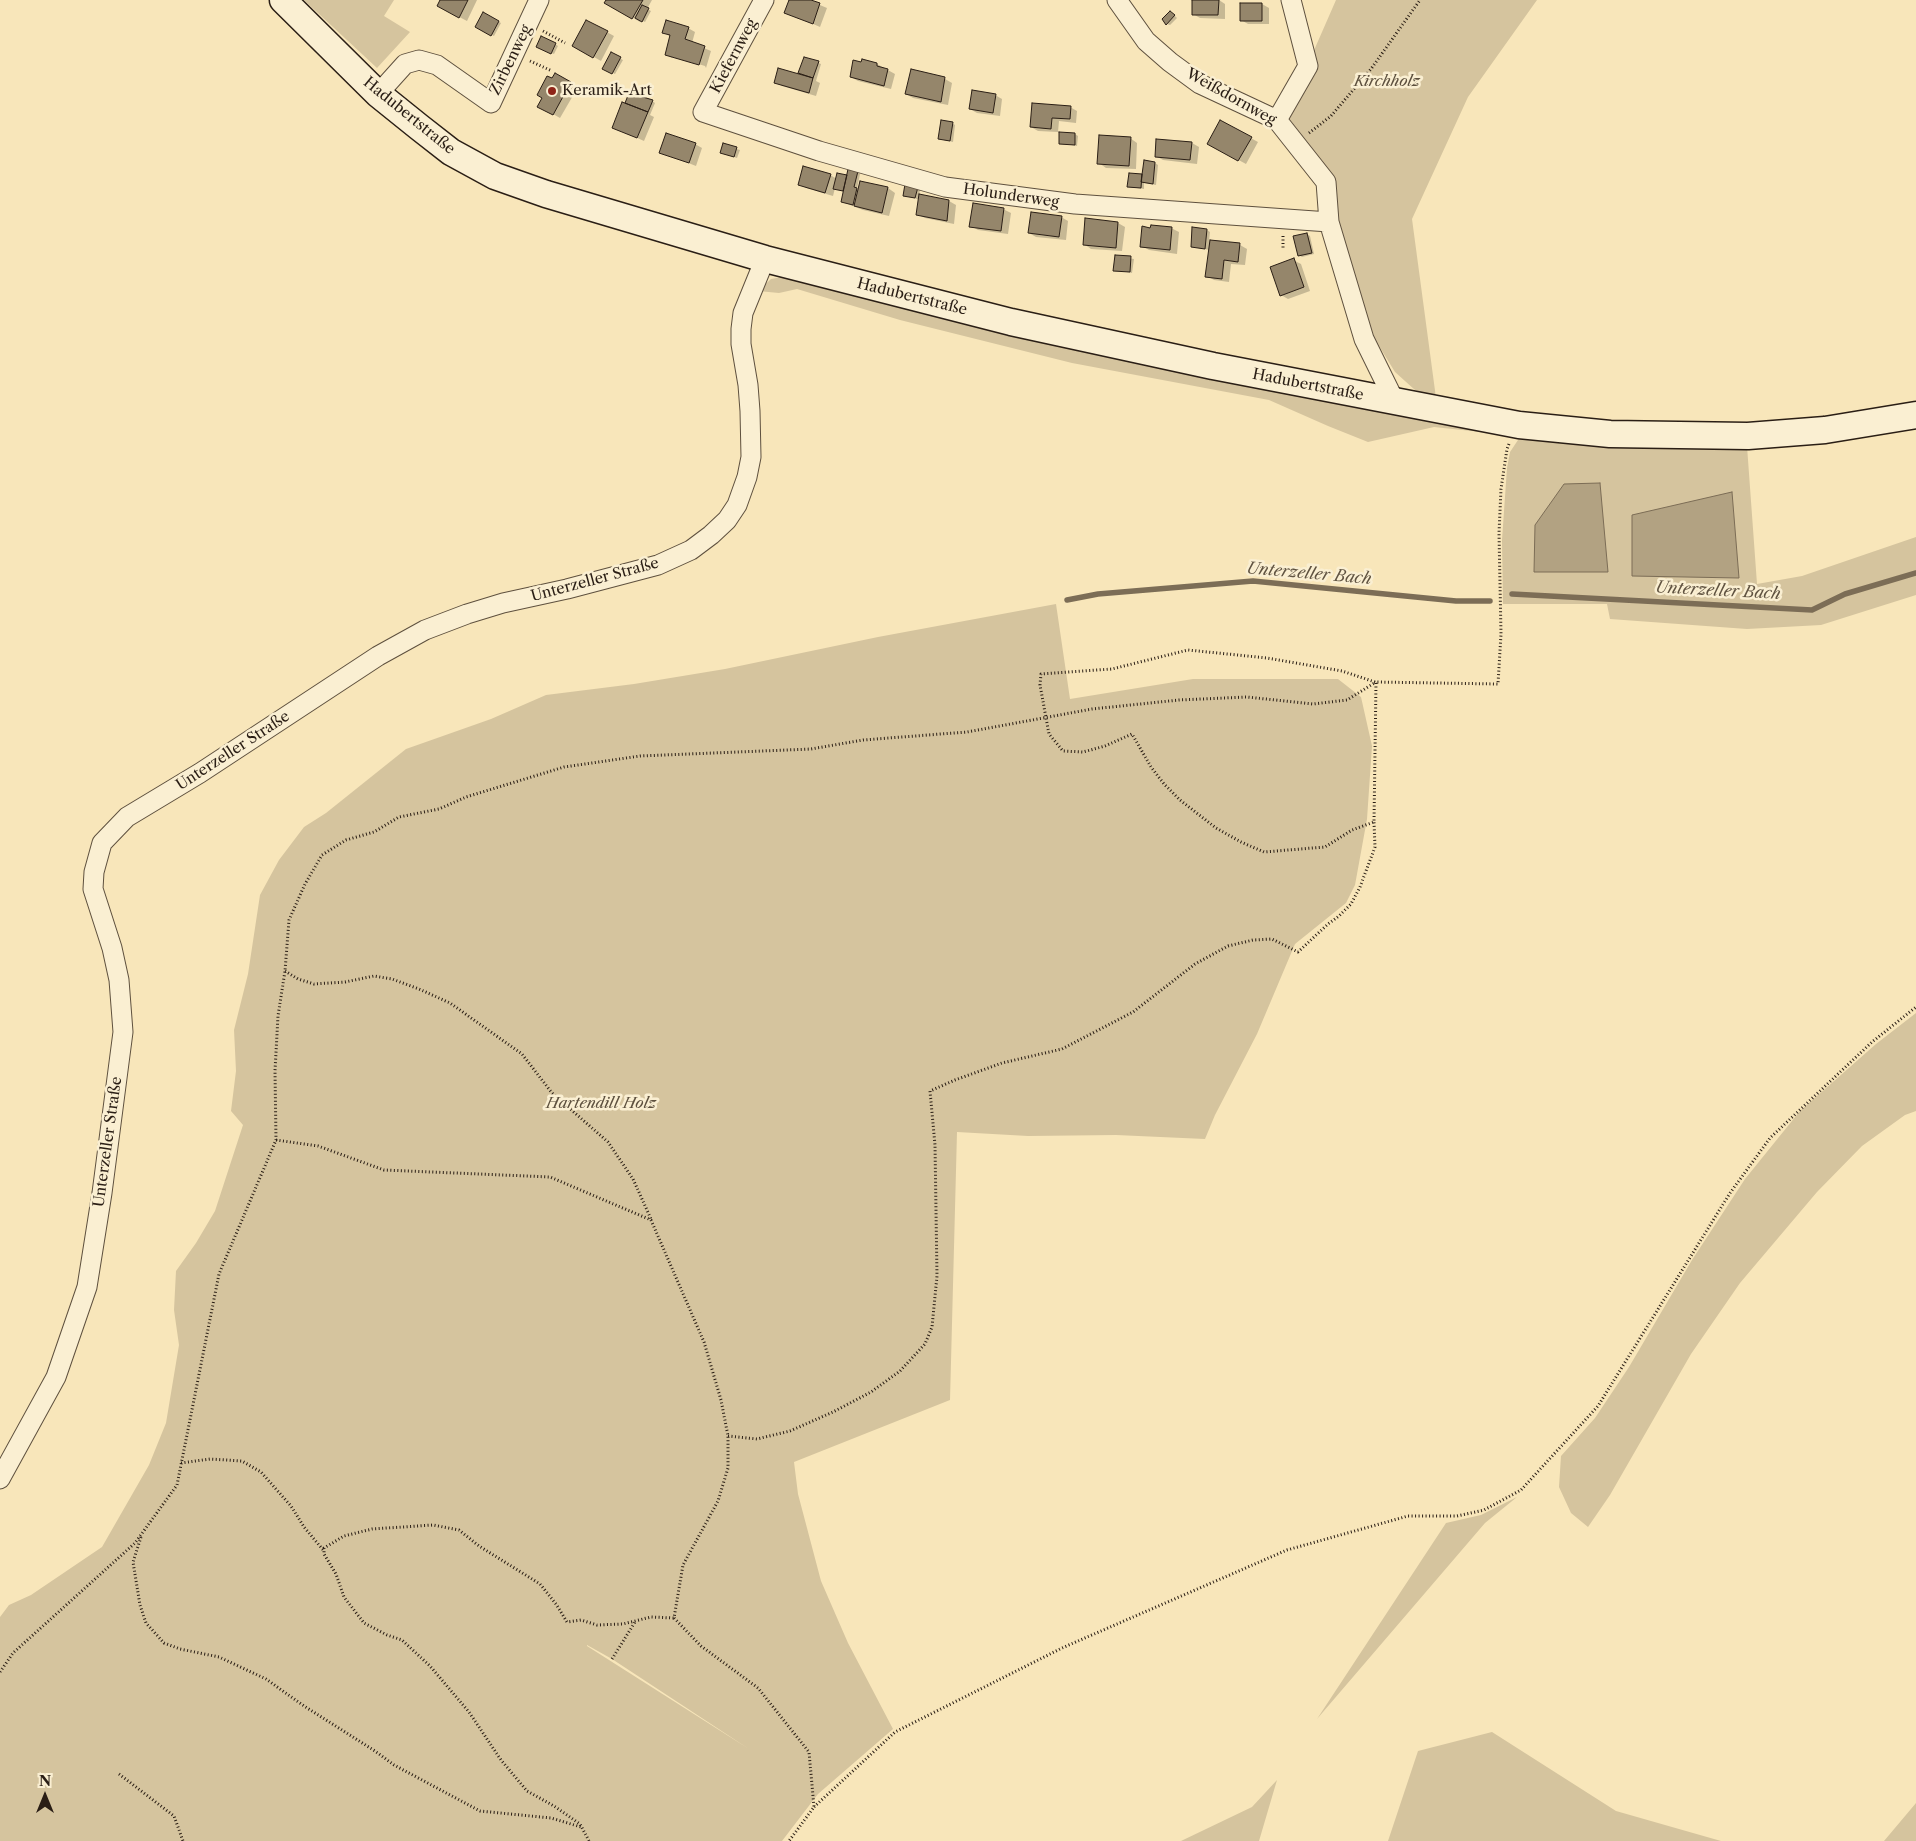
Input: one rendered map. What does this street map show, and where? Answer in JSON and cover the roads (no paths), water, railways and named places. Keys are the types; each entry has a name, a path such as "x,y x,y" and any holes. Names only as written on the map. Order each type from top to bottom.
{"street":[{"name":"Hadubertstraße","path":"283,0 378,94 451,152 495,176 546,194 765,259 1011,322 1213,366 1519,425 1610,434 1748,436 1825,430 1916,415"},
{"name":"Zirbenweg","path":"378,94 406,64 419,60 437,65 491,103 539,0"},
{"name":"Kiefernweg","path":"703,112 764,0"},
{"name":"Weißdornweg","path":"1117,0 1146,41 1170,62 1200,84 1277,120 1326,182 1329,222 1364,339 1394,402"},
{"path":"1277,120 1308,66 1291,0"},
{"name":"Holunderweg","path":"703,112 819,151 944,187 1074,204 1329,222"},
{"name":"Unterzeller Straße","path":"0,1479 56,1376 87,1287 96,1231 112,1127 123,1032 120,980 93,889 94,872 102,843 127,817 200,773 378,656 425,630 503,603 567,589 658,565 691,550 712,535 727,520 737,505 747,477 751,457 748,385 740,344 741,329 743,313 765,259"}],"waterway":[{"name":"Unterzeller Bach","path":"1512,594 1812,610 1845,594 1916,573"},
{"name":"Unterzeller Bach","path":"1067,600 1098,594 1253,581 1456,601 1490,601"}],"place":[{"name":"Keramik-Art","path":"552,91"}],"park label":[{"name":"Kirchholz","path":"1387,82"},
{"name":"Hartendill Holz","path":"601,1104"}]}
